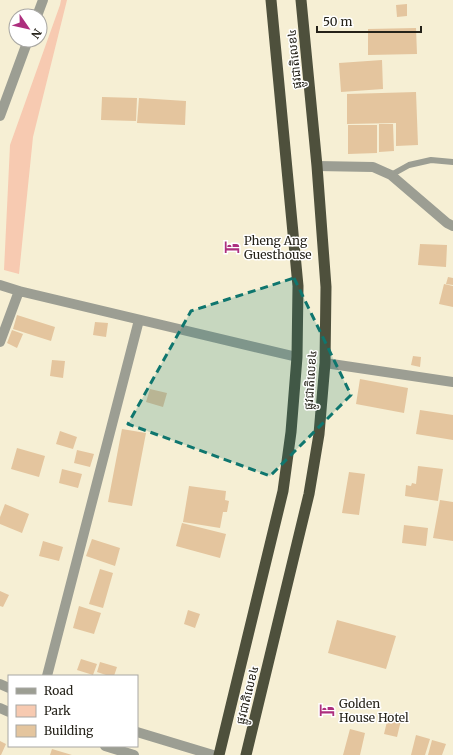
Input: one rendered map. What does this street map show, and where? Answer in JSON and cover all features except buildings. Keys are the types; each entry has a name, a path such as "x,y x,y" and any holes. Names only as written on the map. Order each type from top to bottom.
{"highway":[{"name":"ផ្លូវជាតិលេខ៤","path":"219,755 283,491 291,432 297,356 298,286 272,0"},
{"name":"ផ្លូវជាតិលេខ៤","path":"246,755 309,494 319,434 326,362 326,287 318,166 301,0"}],"street":[{"path":"0,116 25,48"},
{"path":"318,166 373,168 390,176 447,223 453,226"},
{"path":"0,285 19,292 297,356"},
{"path":"0,342 19,292"},
{"path":"47,675 139,320"},
{"path":"326,362 453,382"},
{"path":"138,732 213,755"},
{"path":"108,747 134,755"}],"lane":[{"path":"390,176 409,166 430,160 453,162"}],"highlighted area":[{"path":"294,278 351,395 270,476 128,424 191,311"}],"green space":[{"path":"61,0 67,0 33,137 19,274 4,270 10,145 45,48 48,48 48,39"}],"place":[{"name":"Pheng Ang Guesthouse","path":"232,247"},
{"name":"Golden House Hotel","path":"327,710"}]}
